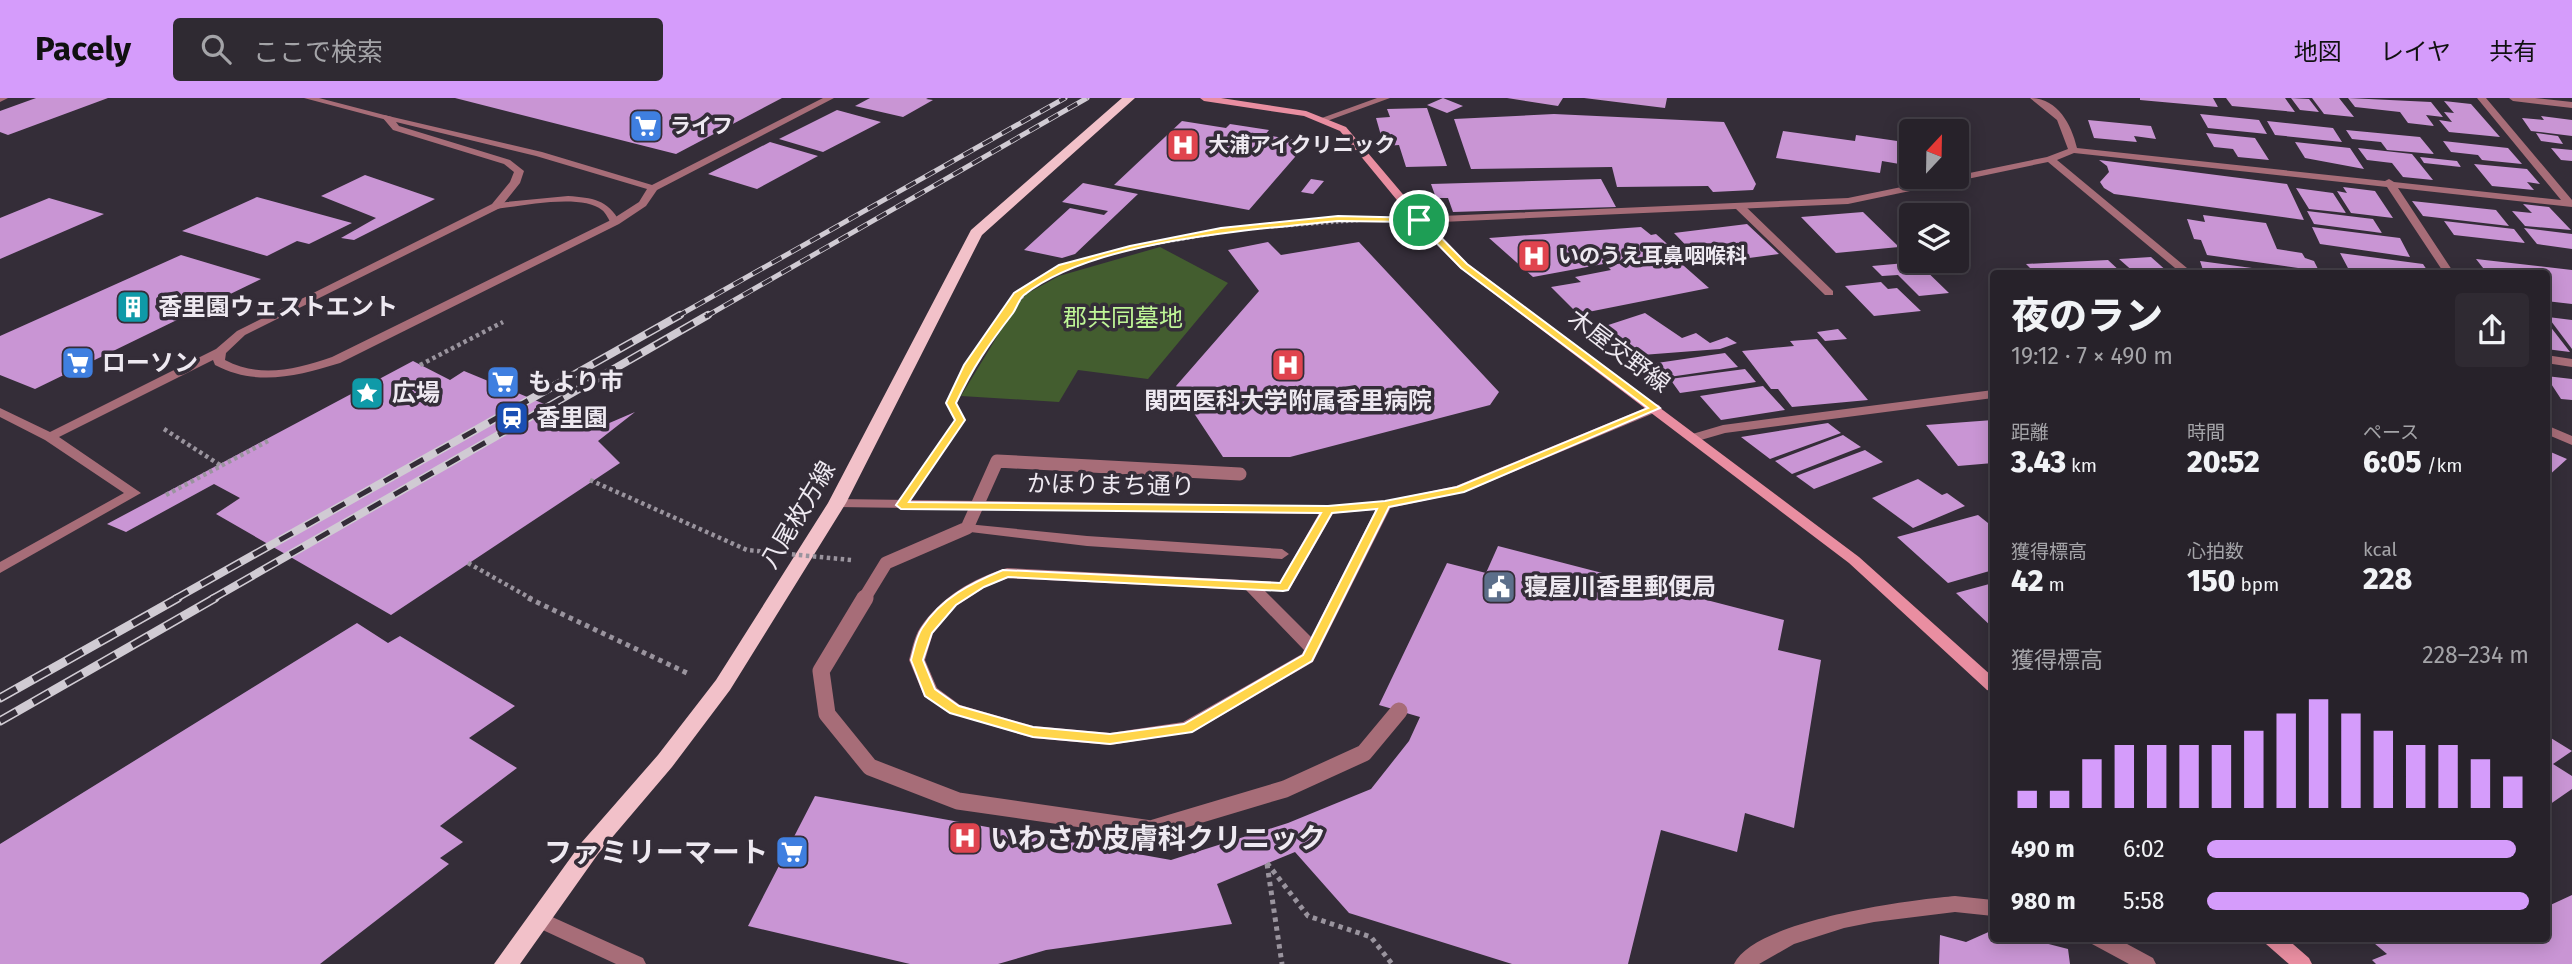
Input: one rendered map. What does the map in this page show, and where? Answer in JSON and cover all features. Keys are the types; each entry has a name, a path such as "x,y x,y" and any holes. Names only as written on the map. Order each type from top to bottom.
{"main road":[{"name":"八尾枚方線","path":"506,964 590,848 665,761 723,685 837,503 976,233 1129,98"},
{"name":"木屋交野線","path":"1204,98 1324,119 1343,129 1419,220 1464,266 1854,560 1990,682"},
{"path":"2277,942 2302,964"}],"street":[{"path":"309,98 539,154 653,188"},
{"path":"333,105 349,98"},
{"path":"220,352 219,362 248,375 298,371 335,360 615,222 646,203 653,188 830,98"},
{"path":"1324,119 1387,98"},
{"path":"2034,98 2051,107 2068,126 2073,150"},
{"path":"2481,98 2570,203"},
{"path":"2513,98 2572,105"},
{"path":"387,117 396,128 507,162 519,171 515,183 496,206"},
{"path":"1419,220 1848,201 2050,159 2073,150 2570,203"},
{"path":"2050,159 2184,270"},
{"path":"2389,182 2447,270"},
{"path":"50,437 220,352 256,325 496,206 549,200 590,203 606,208 615,222"},
{"path":"1739,206 1829,293"},
{"path":"2550,360 2572,363"},
{"path":"1694,438 1723,429 1990,394"},
{"name":"かほりまち通り","path":"837,503 1328,510 1385,505 1460,489 1655,408"},
{"path":"0,412 50,437 134,493 0,568"},
{"path":"2550,429 2572,441"},
{"path":"967,528 997,461 1240,474"},
{"path":"1328,510 1283,587 1007,573 980,584 951,602 926,631 917,660 930,692 954,709 1033,732 1110,739 1187,728 1308,658 1385,505"},
{"path":"1282,554 1087,541 967,528 886,563 821,671 827,714 870,767 958,801 1151,829 1285,789 1364,753 1399,711"},
{"path":"1250,585 1312,648"},
{"path":"1744,964 1796,933 1877,915 1958,904 1990,908"},
{"path":"539,919 636,964"},
{"path":"2106,942 2146,964"}],"path":[{"path":"901,505 960,420 951,403 969,365 1013,306 1018,295 1062,267 1130,248 1221,231 1338,219 1419,220"},
{"path":"420,365 503,322"},
{"path":"164,429 220,466 268,441"},
{"path":"590,480 747,550 886,563"},
{"path":"468,563 508,588 688,674"},
{"path":"1282,964 1267,863 1307,916 1371,937 1392,964"}],"green space":[{"name":"郡共同墓地","path":"1160,247 1228,283 1148,379 1078,370 1059,402 961,396 1021,297 1059,276"}],"building":[{"path":"36,98 108,98 8,135 0,132 0,111"},
{"name":"ライフ","path":"455,98 782,98 676,154"},
{"path":"870,98 933,100 903,117 855,106"},
{"path":"1443,98 1463,106 1447,113 1427,105"},
{"path":"1507,98 1563,98 1558,106"},
{"path":"1584,98 1667,98 1665,108"},
{"path":"2213,98 2218,107 2140,100"},
{"path":"2226,98 2285,98 2295,112 2232,106"},
{"path":"2291,98 2309,99 2319,112 2300,110"},
{"path":"2312,98 2339,98 2354,117 2324,114"},
{"path":"2348,98 2431,102 2443,117 2426,115 2434,126 2408,123 2400,112 2355,107"},
{"path":"2444,101 2471,104 2500,137 2449,132 2439,120 2452,122 2444,112 2454,113"},
{"path":"1427,108 1447,166 1406,167 1399,145 1384,146 1376,118 1390,117 1387,109"},
{"path":"837,110 881,122 823,152 779,139"},
{"path":"1554,114 1724,122 1756,184 1753,190 1713,192 1708,186 1617,187 1612,167 1471,169 1454,119"},
{"path":"2200,114 2259,120 2267,134 2208,128"},
{"path":"2541,116 2572,120 2572,136 2531,131 2522,118 2544,120"},
{"path":"2088,120 2151,126 2156,139 2134,136 2137,142 2094,138"},
{"path":"1182,121 1226,128 1230,124 1269,130 1265,135 1308,142 1249,210 1114,185"},
{"path":"2267,121 2333,128 2342,142 2275,135"},
{"path":"2346,130 2420,137 2434,154 2387,150 2381,142 2352,139"},
{"path":"1783,131 1855,141 1856,135 1899,141 1899,164 1882,161 1880,173 1776,158"},
{"path":"2206,133 2255,138 2269,160 2238,157 2233,149 2214,147"},
{"path":"2536,133 2558,136 2563,144 2541,141"},
{"path":"2443,141 2508,148 2522,164 2482,160 2478,155 2451,152"},
{"path":"770,142 818,156 757,189 708,174"},
{"path":"2295,142 2350,148 2364,169 2305,158"},
{"path":"2358,148 2412,154 2433,180 2403,177 2392,163 2367,160"},
{"path":"2551,148 2572,150 2572,161 2561,160"},
{"path":"2420,157 2457,161 2461,167 2424,163"},
{"path":"2099,160 2287,184 2304,220 2114,194 2100,182 2109,172 2107,166"},
{"path":"2474,164 2527,169 2540,184 2527,182 2534,190 2492,186"},
{"path":"365,175 435,199 354,240 341,238 376,218 321,196"},
{"path":"1311,179 1324,181 1313,194 1301,192"},
{"path":"1601,179 1616,207 1453,212 1448,198 1436,198 1431,184"},
{"path":"1083,183 1138,194 1075,254 1062,258 1024,250 1070,208 1104,215 1108,211 1062,202"},
{"path":"2343,187 2375,191 2393,218 2351,213 2337,191 2347,193"},
{"path":"2296,188 2333,193 2346,213 2309,209"},
{"path":"257,197 352,223 309,244 297,241 267,256 182,231"},
{"path":"49,198 104,214 0,259 0,218"},
{"path":"2412,201 2496,210 2509,226 2423,216"},
{"path":"2523,204 2549,207 2571,230 2525,226 2512,211 2532,213"},
{"path":"2307,211 2373,219 2382,233 2314,224"},
{"path":"1863,212 1899,247 1836,253 1801,217"},
{"path":"2203,215 2266,223 2277,249 2302,253 2305,258 2314,261 2318,270 2207,255 2201,240 2194,239 2187,219 2205,222"},
{"path":"2444,221 2514,229 2525,243 2454,235"},
{"path":"1747,224 1779,254 1704,264 1674,233"},
{"path":"1641,227 1651,235 1656,234 1674,250 1667,251 1709,288 1578,314 1551,287 1581,282 1575,277 1611,270 1607,266 1655,257 1652,255 1533,277 1489,238"},
{"path":"2312,227 2400,238 2410,257 2320,244"},
{"path":"2524,228 2572,234 2572,249 2537,244"},
{"path":"1268,242 1281,255 1359,242 1499,392 1490,405 1290,457 1223,457 1176,386 1259,291 1228,250"},
{"path":"2340,253 2423,264 2427,270 2349,270"},
{"name":"香里園ウェストエント","path":"181,255 261,279 35,389 0,375 0,336"},
{"path":"2151,257 2166,270 2132,270 2119,259"},
{"path":"2476,259 2572,270 2572,304 2550,301 2550,270 2485,270"},
{"path":"2108,260 2119,270 2032,270 2026,264"},
{"path":"2200,261 2253,270 2203,270"},
{"path":"1899,264 1899,273 1928,273 1949,293 1919,296 1898,275 1882,276 1872,266"},
{"path":"1881,282 1888,289 1897,288 1921,311 1874,316 1845,286"},
{"path":"1645,313 1682,338 1696,333 1710,343 1727,337 1737,343 1720,349 1629,356 1593,330"},
{"path":"2550,317 2572,320 2572,349 2550,320"},
{"path":"2550,326 2570,352 2550,350"},
{"path":"1838,329 1847,339 1825,341 1817,332"},
{"path":"1817,339 1868,400 1792,407 1778,389 1771,389 1742,351 1794,346 1790,341"},
{"path":"1725,353 1738,367 1662,378 1650,364"},
{"path":"413,361 450,380 464,371 600,427 635,412 598,441 620,463 391,615 216,514 240,498 214,484 126,532 107,524"},
{"path":"1745,369 1756,382 1680,393 1670,379"},
{"path":"2550,376 2572,379 2572,400 2561,399 2550,382"},
{"path":"1763,386 1785,410 1721,420 1700,396"},
{"path":"1990,420 1990,463 1958,466 1926,425"},
{"path":"1828,423 1841,433 1770,459 1741,437"},
{"path":"1843,435 1861,447 1792,474 1775,461"},
{"path":"1865,450 1883,462 1814,489 1796,476"},
{"path":"2550,452 2567,459 2550,474"},
{"path":"1918,479 1942,495 1947,493 1965,506 1913,528 1872,498"},
{"path":"1978,515 1990,525 1990,571 1948,583 1897,537"},
{"path":"1498,546 1784,620 1778,650 1821,660 1794,828 1745,813 1737,852 1661,830 1628,964 1512,964 1349,913 1295,852 1217,884 1232,924 1046,950 998,964 910,964 748,926 815,796 1171,860 1288,823 1371,789 1409,741 1420,717 1379,705 1447,563 1486,573"},
{"path":"1990,584 1990,625 1956,593"},
{"path":"357,623 388,643 400,636 515,706 469,738 517,768 440,826 463,842 440,858 449,864 320,964 0,964 0,844"},
{"path":"2550,737 2572,751 2553,764 2572,776 2572,789 2550,804"},
{"path":"2572,895 2572,964 2376,964 2372,960 2387,954 2373,942 2550,942 2550,905"},
{"path":"1990,931 1990,942 2041,942 2068,949 2070,964 1939,964 1940,935 1966,942"}],"railway":[{"path":"676,317 1065,98"},
{"path":"705,317 1087,98"},
{"path":"175,599 680,315"},
{"path":"212,599 708,315"},
{"path":"0,698 178,598"},
{"path":"0,721 215,598"}],"place":[{"name":"ライフ","path":"646,126"},
{"name":"大浦アイクリニック","path":"1183,145"},
{"name":"いのうえ耳鼻咽喉科","path":"1534,256"},
{"name":"香里園ウェストエント","path":"133,307"},
{"name":"ローソン","path":"78,363"},
{"name":"関西医科大学附属香里病院","path":"1288,365"},
{"name":"もより市","path":"503,382"},
{"name":"広場","path":"367,393"},
{"name":"香里園","path":"512,418"},
{"name":"寝屋川香里郵便局","path":"1499,587"},
{"name":"いわさか皮膚科クリニック","path":"965,838"},
{"name":"ファミリーマート","path":"792,852"}],"route":[{"path":"1419,220 1338,219 1221,231 1130,248 1062,267 1018,295 1013,306 969,365 951,403 960,420 901,505 1328,510 1385,505 1308,658 1187,728 1110,739 1033,732 954,709 930,692 917,660 926,631 951,602 980,584 1007,573 1283,587 1328,510 1385,505 1460,489 1655,408 1464,266 1419,220"}]}
